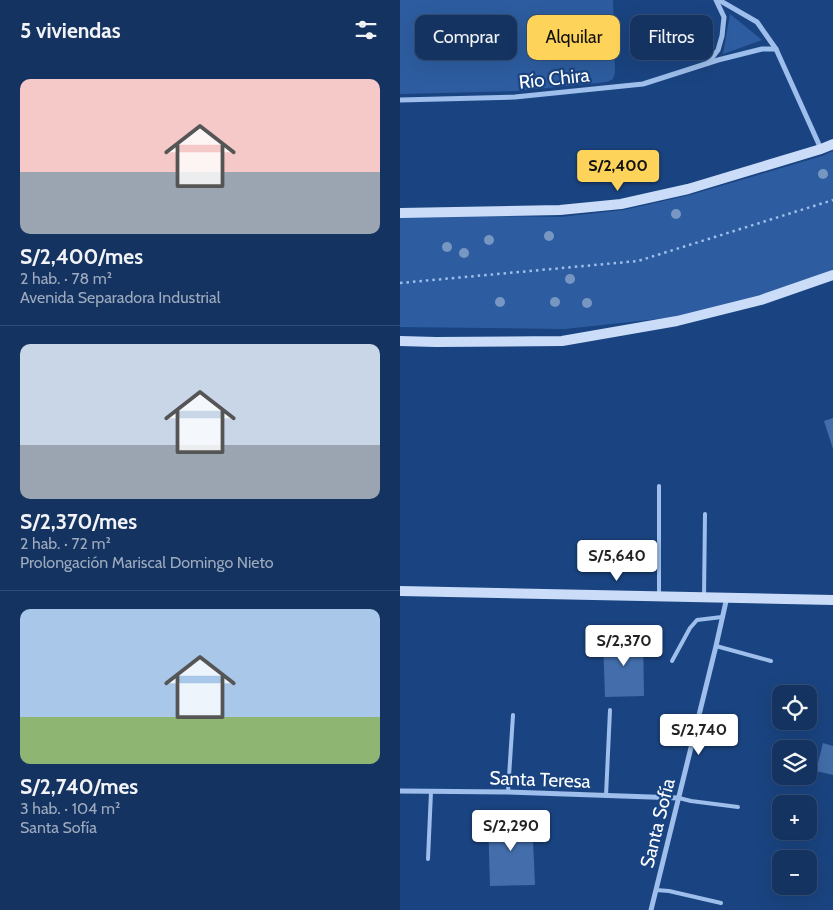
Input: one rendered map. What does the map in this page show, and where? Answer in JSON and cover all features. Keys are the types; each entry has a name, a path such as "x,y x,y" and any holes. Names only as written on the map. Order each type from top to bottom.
{"main road":[{"path":"400,213 560,210 621,204 688,189 822,149 833,144"},
{"path":"400,341 562,341 677,321 761,300 833,275"},
{"path":"400,591 833,600"}],"street":[{"path":"717,0 757,22 776,49 822,149"},
{"path":"708,64 718,50 722,36 724,17 717,0"},
{"name":"Río Chira","path":"400,100 514,97 643,84 762,49 776,49"},
{"name":"Santa Sofía","path":"651,910 716,646 726,597"},
{"name":"Santa Teresa","path":"400,791 508,792 679,798"}],"lane":[{"path":"659,486 659,596"},
{"path":"704,597 705,514"},
{"path":"672,662 690,628 698,620 722,617"},
{"path":"716,646 771,660"},
{"path":"606,796 610,710"},
{"path":"508,792 513,715"},
{"path":"428,859 431,792"},
{"path":"679,798 738,807"},
{"path":"656,890 670,891 721,903"}],"path":[{"path":"400,283 638,261 833,200"}],"shaded area":[{"path":"400,0 613,0 613,15 527,15 527,60 615,60 613,79 607,82 516,91 400,94"},
{"path":"730,14 762,40 723,54"},
{"path":"833,151 833,270 759,297 676,317 565,329 400,327 400,215 560,217 624,210 690,195 822,156"}],"building":[{"path":"833,418 833,449 824,421"},
{"path":"603,638 643,638 644,696 605,697"},
{"path":"823,743 833,746 833,775 817,771"},
{"path":"532,818 535,885 490,886 488,820"}]}
